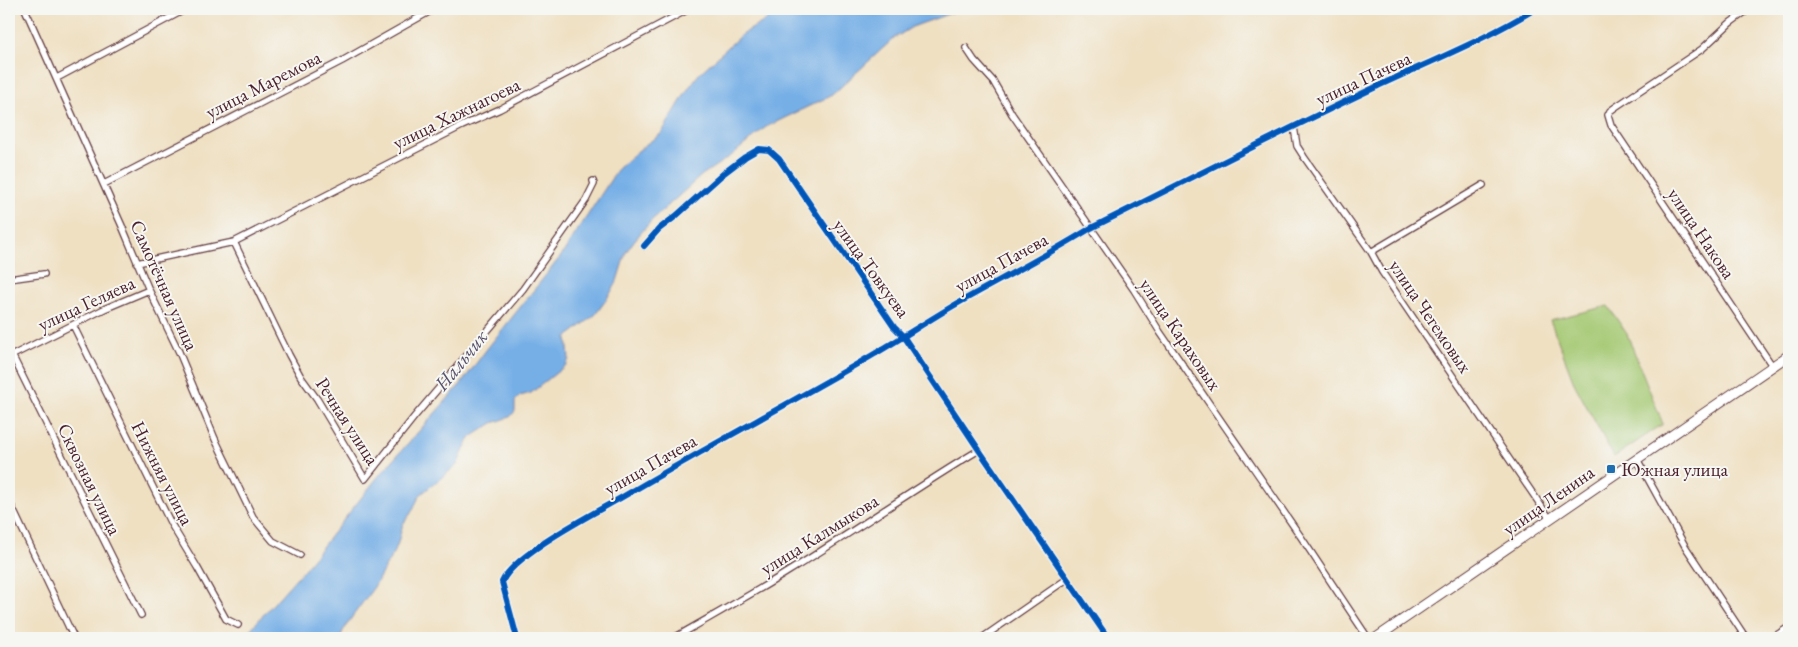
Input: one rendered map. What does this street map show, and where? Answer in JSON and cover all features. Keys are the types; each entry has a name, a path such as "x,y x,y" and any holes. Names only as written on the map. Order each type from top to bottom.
{"street":[{"name":"Самотёчная улица","path":"25,9 104,184 149,290 179,352 215,439 253,517 273,541 300,555"},
{"path":"57,78 186,9"},
{"name":"улица Маремова","path":"104,184 342,61 434,9"},
{"name":"улица Хажнагоева","path":"234,242 462,126 500,109 689,9"},
{"name":"улица Пачева","path":"517,638 502,586 504,579 519,562 551,538 861,362 1091,228 1375,87 1457,50 1533,9"},
{"name":"улица Накова","path":"1749,9 1730,23 1702,50 1616,106 1608,115 1611,125 1773,366"},
{"name":"улица Караховых","path":"966,48 993,81 1012,114 1134,290 1160,332 1368,638"},
{"name":"улица Чегемовых","path":"1294,127 1297,146 1304,157 1371,252 1550,519"},
{"name":"улица Товкуева","path":"644,246 659,229 745,157 759,149 769,150 779,159 894,327 903,336 1108,638"},
{"name":"Речная улица","path":"234,242 301,377 317,399 365,479 415,416 523,289 586,200 594,184 593,181"},
{"path":"1371,252 1483,185"},
{"path":"137,262 234,242"},
{"path":"9,279 44,274"},
{"name":"улица Геляева","path":"11,356 104,309 149,290"},
{"name":"Нижняя улица","path":"73,325 171,524 226,619 238,625"},
{"name":"улица Ленина","path":"1376,638 1789,355"},
{"name":"Сквозная улица","path":"11,356 141,615"},
{"name":"улица Калмыкова","path":"674,638 789,571 979,450"},
{"path":"1637,459 1685,546 1746,638"},
{"path":"9,501 74,638"},
{"path":"982,638 1067,579"},
{"path":"1772,638 1789,627"}],"green space":[{"path":"1608,306 1627,334 1663,424 1614,457 1575,385 1550,320"}],"water":[{"path":"785,9 962,9 912,27 893,39 832,95 766,127 732,155 702,175 652,220 626,252 616,284 606,300 595,315 567,337 569,359 566,365 531,393 520,396 515,401 515,411 510,417 493,423 471,437 457,465 420,495 403,524 397,546 374,587 352,617 340,638 240,638 249,631 306,567 377,478 461,384 561,256 619,167 661,134 699,74 741,35"}],"cycle path":[{"path":"517,638 502,582 522,559 557,534 871,356 953,306 1091,228 1304,121 1477,41 1535,9"},
{"path":"644,246 659,229 724,173 759,149 769,150 779,159 894,327 903,336 1108,638"}],"place":[{"name":"Южная улица","path":"1611,469"}],"water label":[{"name":"Нальчик","path":"461,360"}]}
